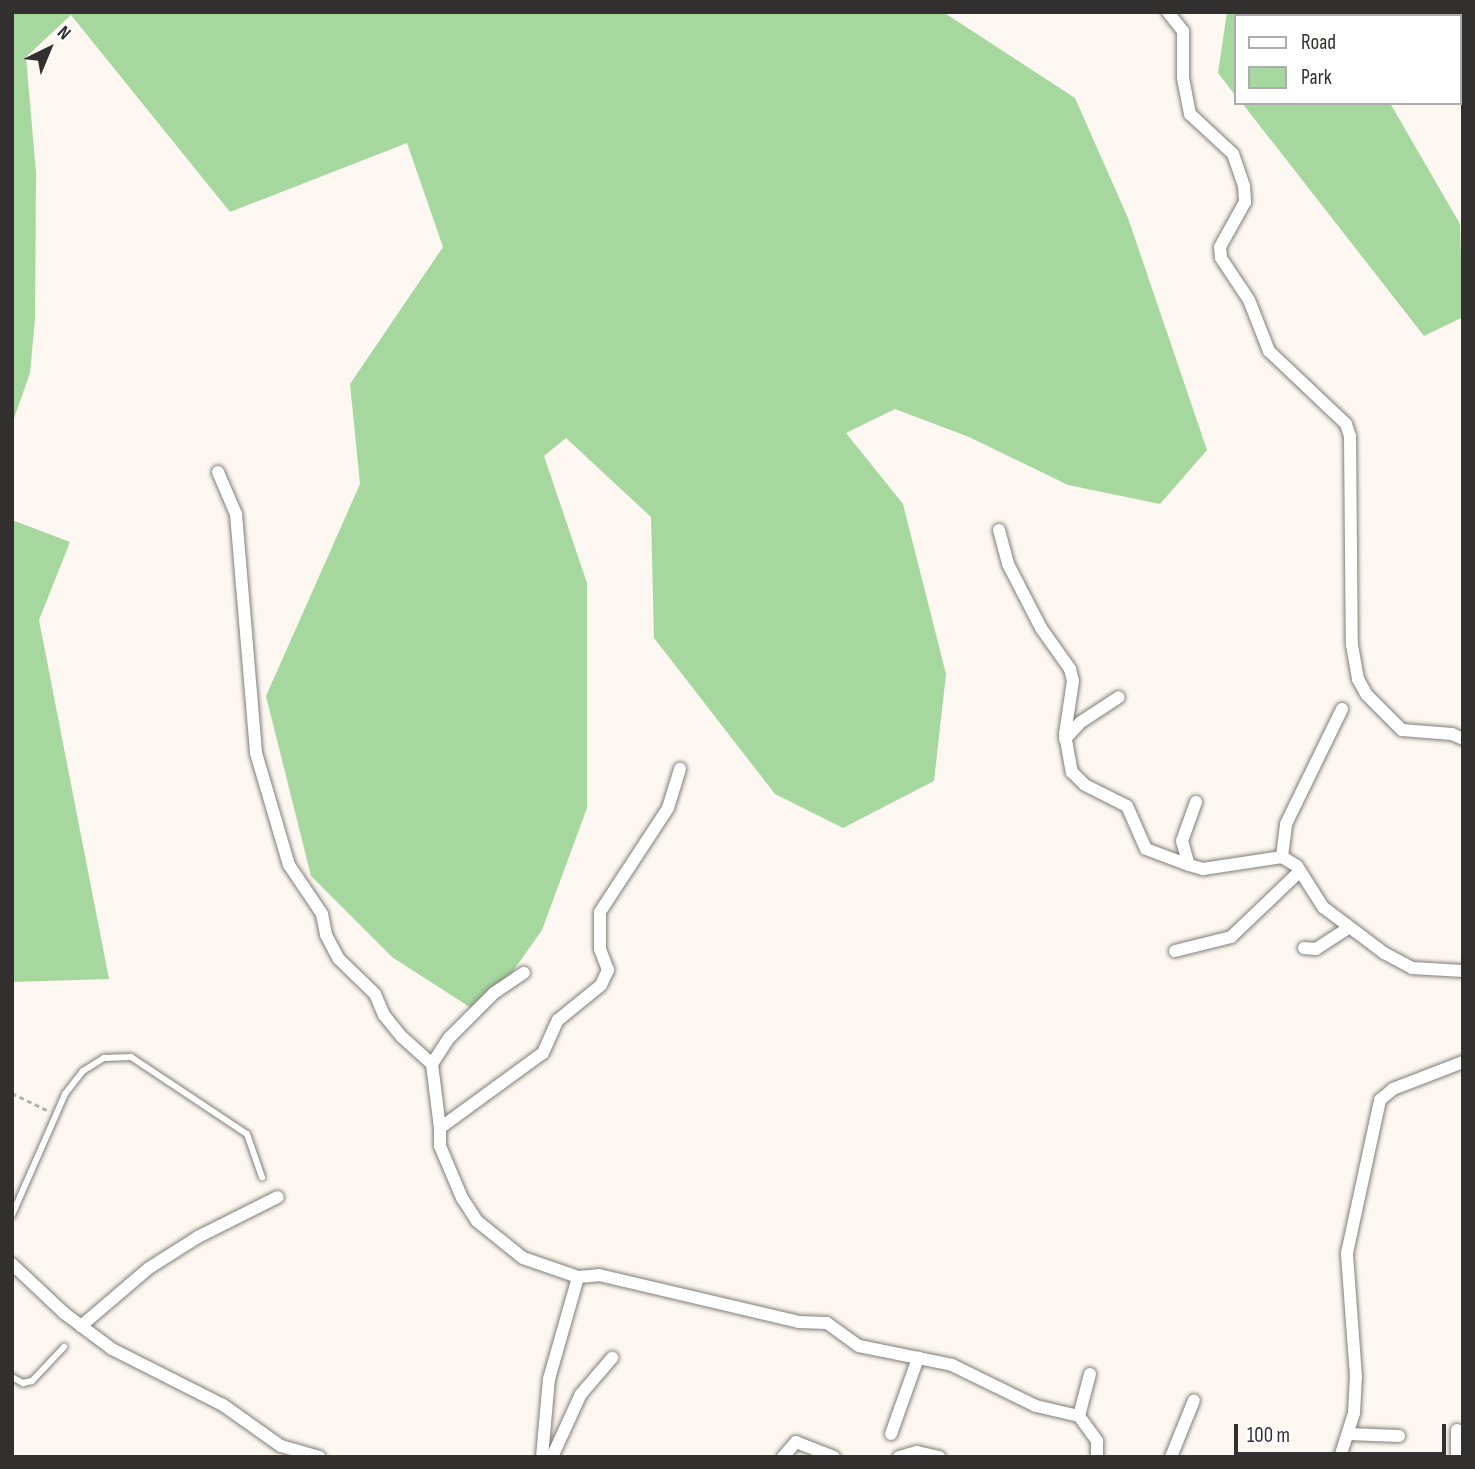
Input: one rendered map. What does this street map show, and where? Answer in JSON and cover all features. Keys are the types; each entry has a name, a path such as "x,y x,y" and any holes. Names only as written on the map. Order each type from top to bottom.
{"street":[{"path":"1168,12 1183,31 1183,78 1190,114 1233,154 1244,186 1245,202 1220,247 1221,258 1248,300 1269,351 1346,424 1350,436 1352,645 1358,679 1367,695 1402,730 1463,739"},
{"path":"218,472 236,514 256,753 289,865 322,914 326,935 340,959 375,994 384,1015 402,1037 432,1064"},
{"path":"999,530 1008,564 1041,628 1070,669 1073,681 1065,739 1072,772 1085,785 1127,806 1140,843 1203,869 1282,857 1300,871 1323,907 1348,929 1412,968 1463,971"},
{"path":"1065,739 1081,722 1119,697"},
{"path":"1282,857 1286,824 1342,709"},
{"path":"440,1128 543,1053 558,1020 601,985 608,971 600,949 600,912 668,808 680,769"},
{"path":"1189,865 1182,841 1196,802"},
{"path":"1175,951 1231,937 1300,871"},
{"path":"1304,948 1316,949 1348,929"},
{"path":"524,974 494,992 449,1038 432,1064 440,1146 477,1221 523,1258 578,1277 599,1275 799,1322 827,1323 859,1346 918,1357 972,1373 1036,1406 1079,1416 1097,1441 1097,1457"},
{"path":"1340,1457 1354,1413 1356,1377 1347,1253 1380,1100 1393,1089 1463,1062"},
{"path":"81,1326 149,1268 198,1237 278,1197"},
{"path":"12,1264 81,1326 112,1349 223,1405 281,1446 319,1457"},
{"path":"542,1457 550,1379 578,1277"},
{"path":"891,1434 918,1357"},
{"path":"552,1457 581,1394 612,1358"},
{"path":"1079,1416 1090,1374"},
{"path":"1171,1457 1194,1400"},
{"path":"1457,1430 1458,1457"},
{"path":"1348,1434 1399,1436"},
{"path":"783,1457 796,1442 834,1457"},
{"path":"899,1457 917,1452 939,1457"}],"lane":[{"path":"12,1215 55,1114 83,1072 104,1058 131,1057 247,1134 262,1177"},
{"path":"12,1377 23,1383 32,1381 64,1347"}],"path":[{"path":"12,1093 55,1114"}],"green space":[{"path":"12,12 943,12 1075,98 1128,218 1207,450 1160,504 1068,485 969,437 895,409 846,433 903,504 946,674 934,781 843,828 775,794 654,638 651,517 566,438 544,456 587,583 587,808 542,930 482,1015 392,957 311,876 266,696 360,484 350,384 443,247 407,143 230,212 71,15 26,57 36,173 35,319 30,373 12,424"},
{"path":"1227,12 1339,14 1234,14 1234,94 1218,73"},
{"path":"1244,105 1391,105 1460,224 1463,317 1424,336"},
{"path":"12,520 70,542 39,620 109,979 12,982"}]}
